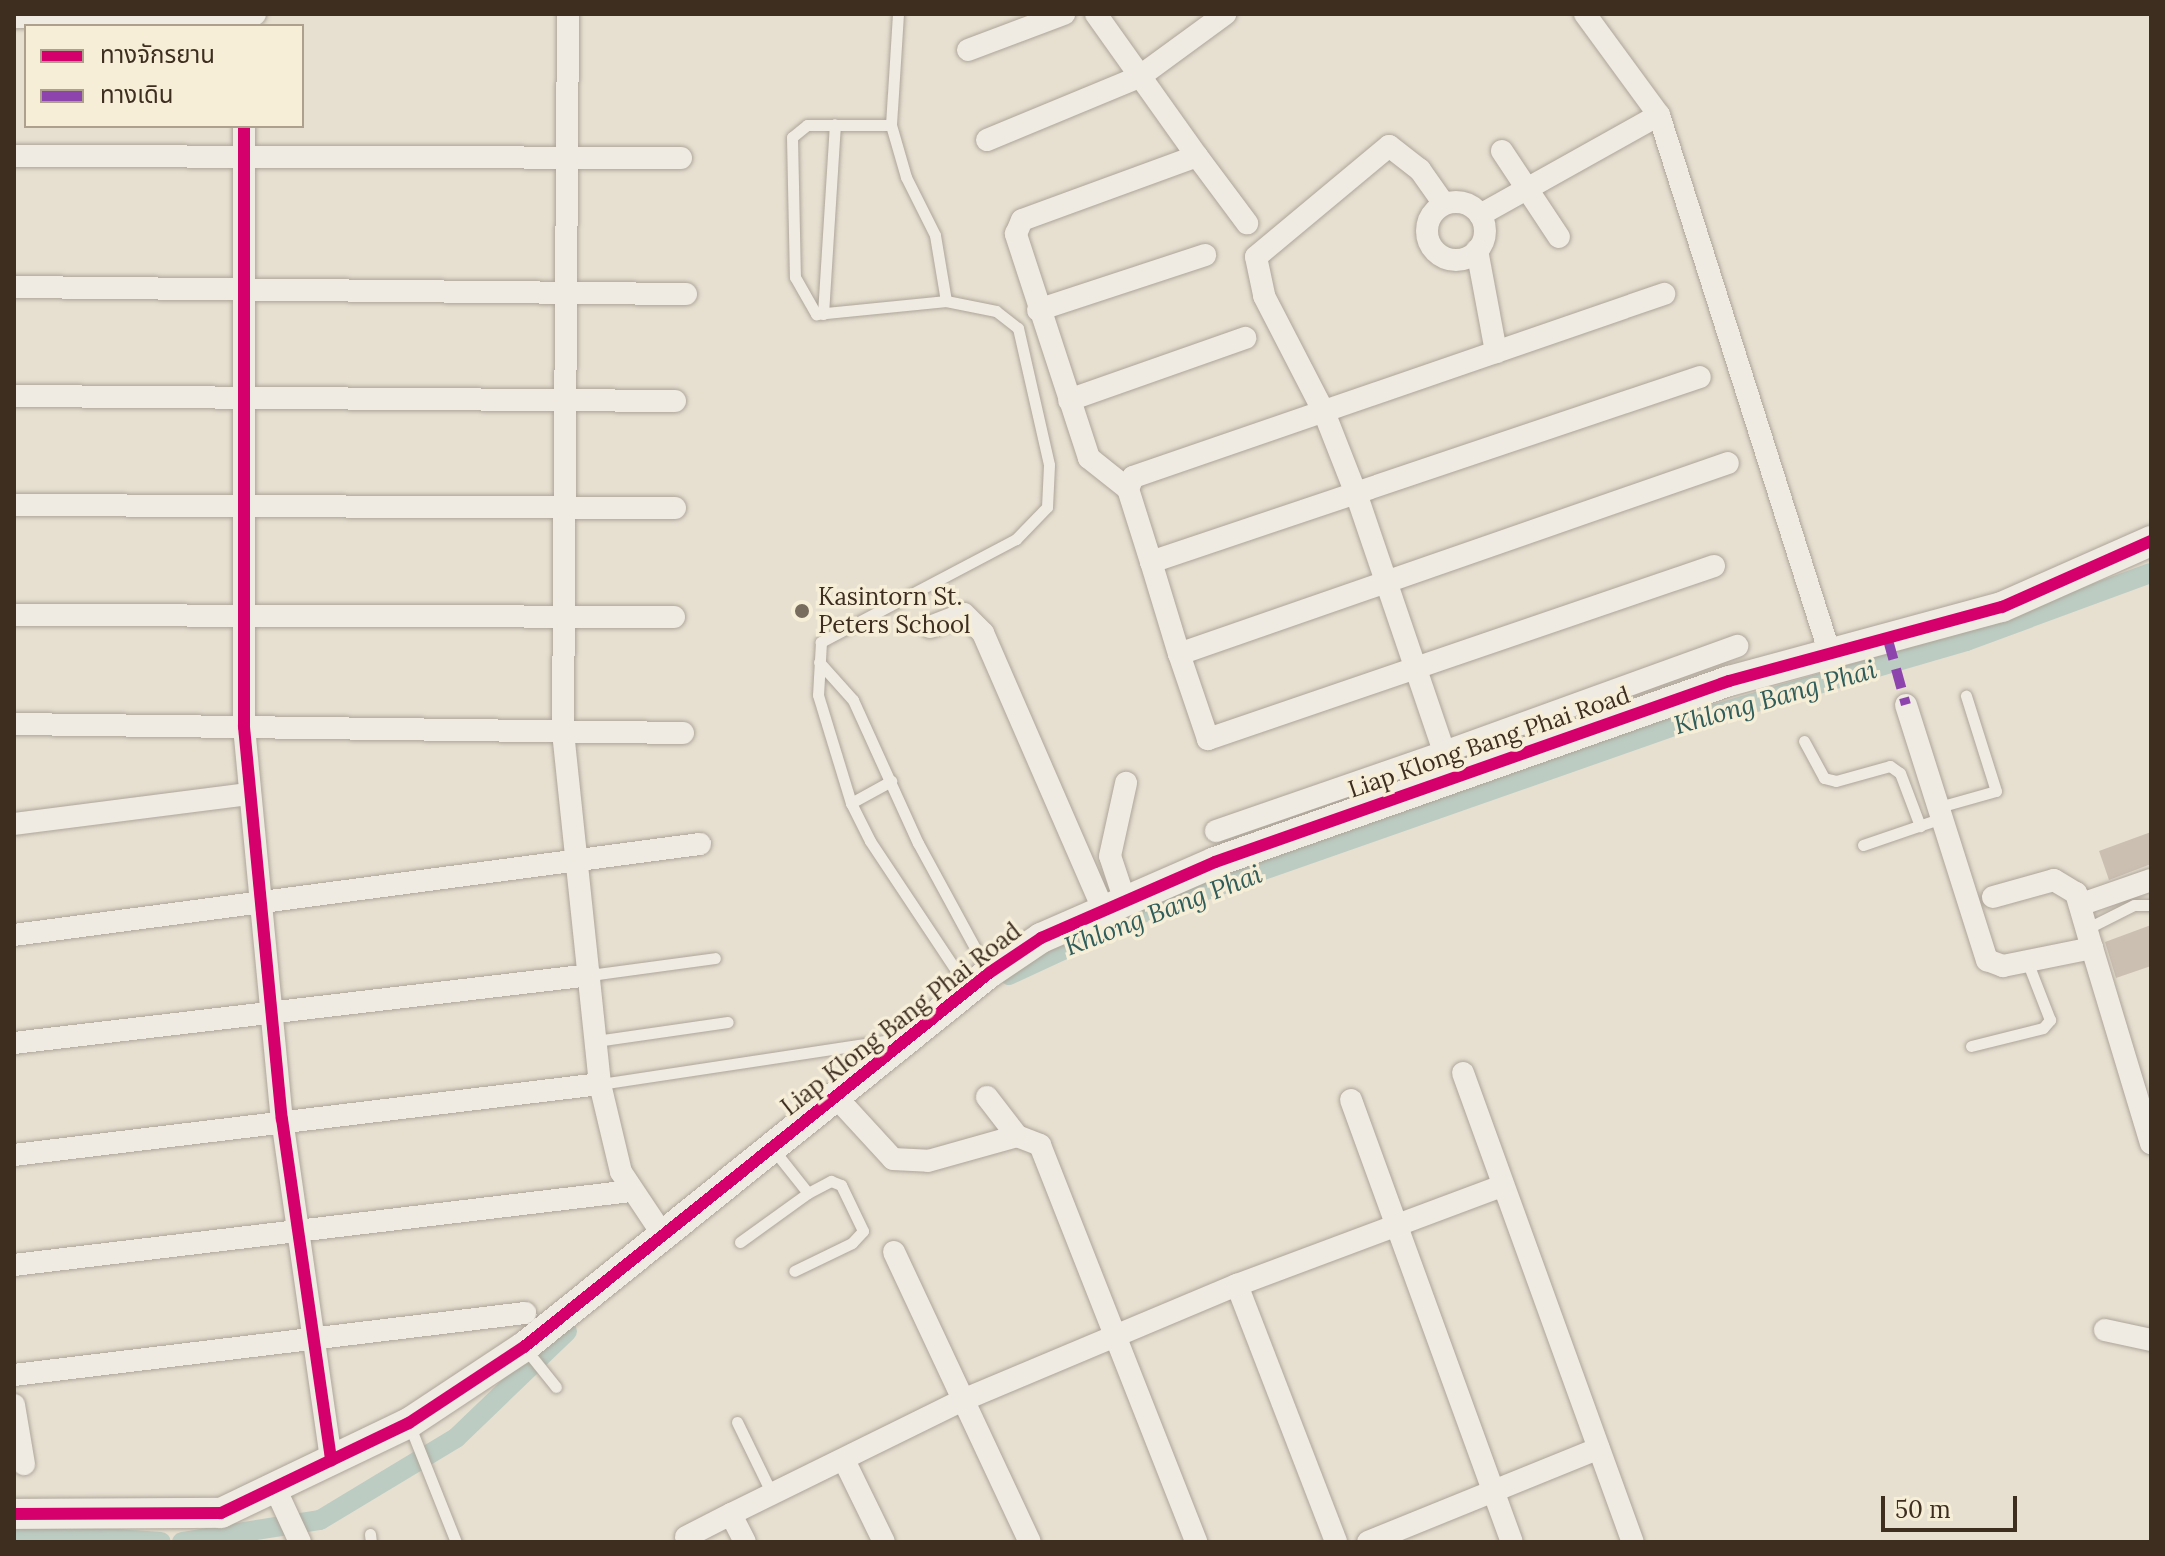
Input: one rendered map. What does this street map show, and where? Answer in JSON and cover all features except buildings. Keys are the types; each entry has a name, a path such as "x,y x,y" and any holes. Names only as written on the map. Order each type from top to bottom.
{"street":[{"path":"568,14 563,159 565,400 560,619 563,732 600,1084 631,1191 663,1235"},
{"path":"968,50 1064,14"},
{"path":"1096,14 1247,223"},
{"path":"987,140 1139,77 1225,14"},
{"path":"1585,14 1659,115 1829,651"},
{"path":"14,17 246,18"},
{"path":"1480,215 1659,115"},
{"path":"244,128 240,615 244,727 282,1119 331,1461"},
{"path":"1444,204 1420,170 1389,146 1256,257 1264,296 1324,412 1357,496 1384,584 1444,752"},
{"path":"1502,151 1530,187 1559,237"},
{"path":"14,156 681,158"},
{"path":"1197,156 1022,220 1016,234 1038,310 1089,458 1128,489 1208,739 1714,566"},
{"path":"1477,250 1452,259 1430,246 1430,217 1444,204 1464,203 1480,215 1484,234 1477,250 1496,352"},
{"path":"1038,310 1205,255"},
{"path":"14,287 686,294"},
{"path":"1128,489 1133,477 1664,294"},
{"path":"1069,400 1245,338"},
{"path":"1151,562 1357,496 1700,377"},
{"path":"14,396 675,401"},
{"path":"1179,654 1728,463"},
{"path":"14,505 562,510 675,508"},
{"name":"Liap Klong Bang Phai Road","path":"14,1514 198,1516 281,1501 331,1461 413,1434 526,1351 663,1235 775,1152 979,982 1041,938 1215,862 1829,651 2002,607 2151,541"},
{"path":"930,627 964,614 983,633 1114,906"},
{"path":"14,615 674,617"},
{"path":"1216,831 1737,646"},
{"path":"1906,705 1987,960 2003,966 2027,961 2090,938"},
{"path":"14,724 683,733"},
{"path":"1114,906 1110,856 1126,783"},
{"path":"14,824 249,794"},
{"path":"14,935 700,844"},
{"path":"1993,897 2054,880 2082,904 2151,1143"},
{"path":"2082,904 2151,880"},
{"path":"14,1043 590,975"},
{"path":"1463,1073 1633,1542"},
{"path":"14,1155 282,1119 600,1084"},
{"path":"987,1097 1017,1136"},
{"path":"1351,1100 1400,1223 1512,1542"},
{"path":"839,1101 872,1142 910,1162 1017,1136 1032,1139 1043,1150 1196,1542"},
{"path":"686,1537 963,1400 1116,1334 1237,1285 1502,1186"},
{"path":"14,1265 631,1191"},
{"path":"894,1252 1030,1542"},
{"path":"1237,1285 1336,1542"},
{"path":"14,1375 525,1313"},
{"path":"2105,1330 2151,1340"},
{"path":"14,1405 24,1464"},
{"path":"1368,1542 1494,1495 1599,1448"},
{"path":"844,1460 884,1542"},
{"path":"281,1501 300,1542"},
{"path":"731,1514 745,1542"}],"lane":[{"path":"898,14 891,125 906,177 935,235 946,301"},
{"path":"823,314 835,124"},
{"path":"891,125 807,125 792,137 795,277 812,311 823,314 946,301 996,311 1018,328 1049,465 1047,507 1016,539 821,642 822,718 851,803 979,982"},
{"path":"819,662 843,682 891,781 979,982"},
{"path":"1863,845 1920,826 1940,812 1996,791 1966,696"},
{"path":"1804,741 1824,778 1836,781 1890,766 1900,773 1920,826"},
{"path":"851,803 891,781"},
{"path":"2090,938 2134,905 2151,905"},
{"path":"590,975 715,958"},
{"path":"1971,1046 2043,1028 2050,1020 2027,961"},
{"path":"596,1041 728,1022"},
{"path":"600,1084 912,1037"},
{"path":"775,1152 806,1190"},
{"path":"740,1242 806,1190 835,1181 863,1231 852,1243 794,1271"},
{"path":"526,1351 556,1387"},
{"path":"737,1422 772,1494"},
{"path":"413,1434 456,1542"}],"waterway":[{"name":"Khlong Bang Phai","path":"1009,975 1149,910 1674,726 1966,641 2151,573"},
{"name":"Khlong Bang Phai","path":"182,1542 320,1520 456,1438 567,1331"},
{"name":"Khlong Bang Phai","path":"14,1540 45,1534 161,1542"}],"marked path":[{"path":"1888,640 1906,705"}],"cycle path":[{"path":"244,128 244,727 282,1119 331,1461"},
{"path":"14,1514 221,1513 409,1423 524,1347 989,973 1041,938 1215,862 1729,681 2002,607 2151,541"}],"place":[{"name":"Kasintorn St. Peters School","path":"802,611"}]}
